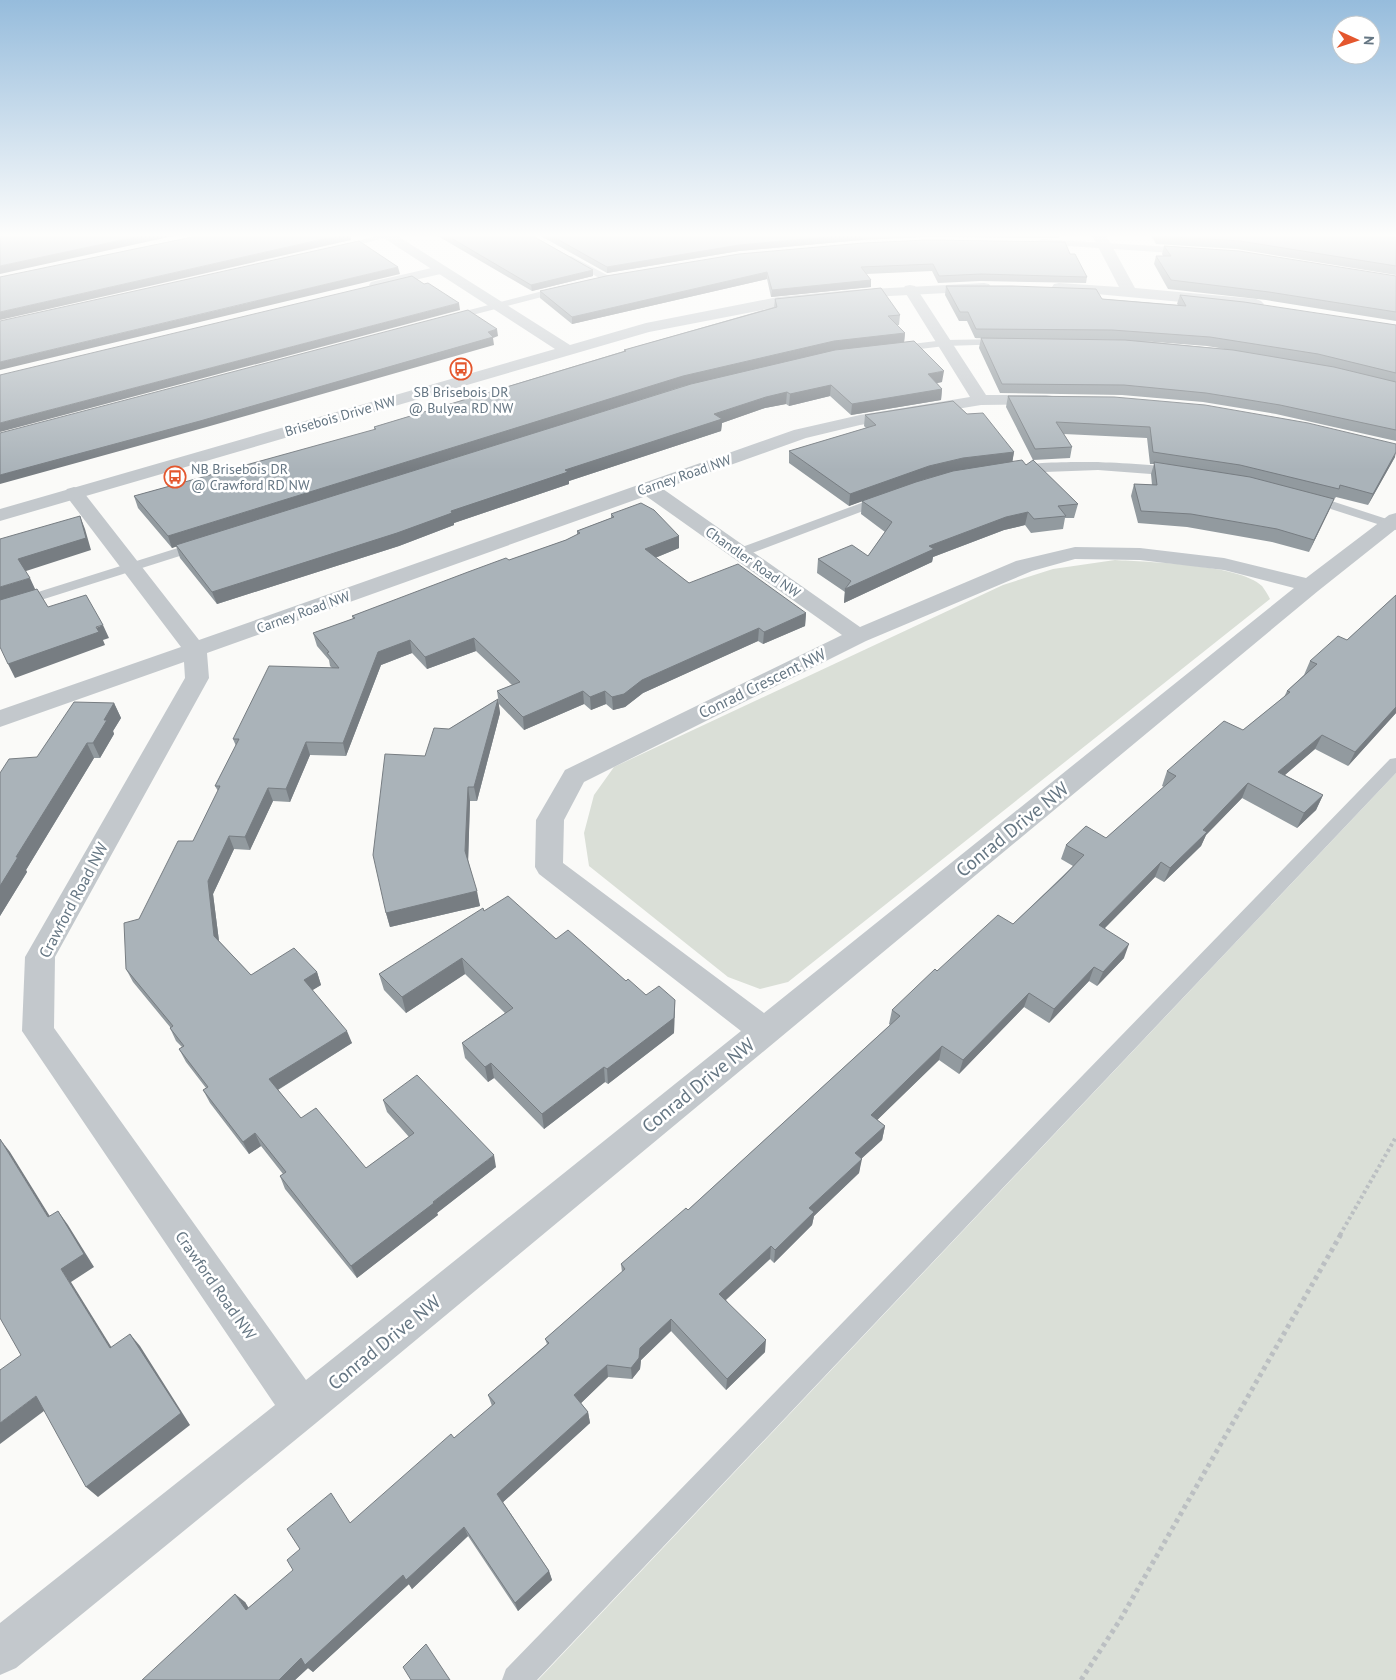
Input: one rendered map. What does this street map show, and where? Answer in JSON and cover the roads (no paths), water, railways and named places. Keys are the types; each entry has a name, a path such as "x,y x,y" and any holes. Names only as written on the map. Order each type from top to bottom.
{"street":[{"path":"508,313 567,350"},
{"name":"Brisebois Drive NW","path":"0,514 567,350 646,328 715,313"},
{"path":"925,313 981,400"},
{"name":"Carney Road NW","path":"0,719 800,434 860,420 981,400 1066,400"},
{"name":"Chandler Road NW","path":"648,488 858,636"},
{"path":"74,493 195,650"},
{"name":"Conrad Drive NW","path":"0,1652 302,1409 1310,586 1394,523"},
{"name":"Conrad Crescent NW","path":"764,1031 549,867 550,820 574,776 858,636 1024,566 1075,553 1140,554 1224,564 1310,586"},
{"name":"Crawford Road NW","path":"195,650 197,678 40,957 38,1031 302,1409"}],"lane":[{"path":"436,322 468,313"},
{"path":"880,351 945,343 1019,342"},
{"path":"1004,471 1081,465 1151,469 1189,474"},
{"path":"739,553 895,494"},
{"path":"1299,495 1394,523"},
{"path":"0,608 215,540"},
{"path":"517,1680 1396,763"}],"place":[{"name":"SB Brisebois DR @ Bulyea RD NW","path":"461,369"},
{"name":"NB Brisebois DR @ Crawford RD NW","path":"175,477"}]}
